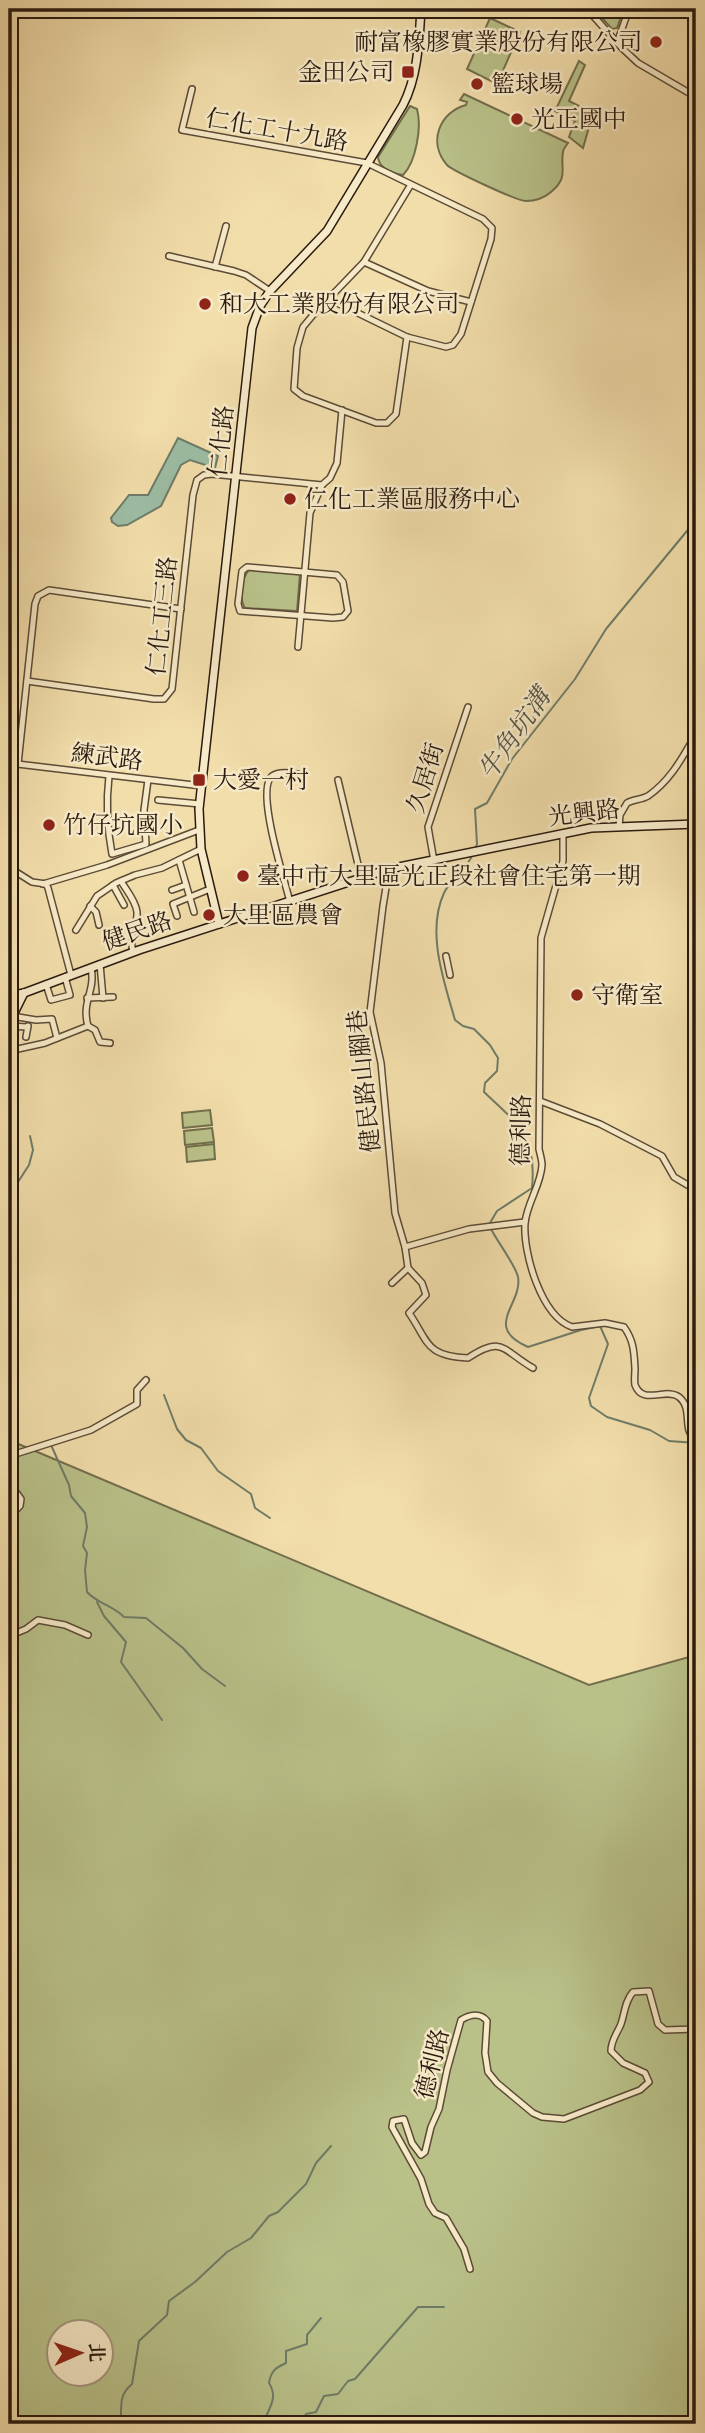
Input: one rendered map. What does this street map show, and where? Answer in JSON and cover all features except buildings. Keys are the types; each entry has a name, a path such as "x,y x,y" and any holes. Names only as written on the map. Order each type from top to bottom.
{"main road":[{"name":"仁化路","path":"219,923 201,849 200,804 252,328 260,306 270,291 321,238 408,94 415,67 421,9"},
{"name":"光興路","path":"464,855 591,828 696,824"},
{"name":"健民路","path":"9,996 361,877 464,855"},
{"path":"10,1022 24,993"}],"street":[{"path":"587,9 645,68 696,97"},
{"path":"618,43 629,9"},
{"name":"仁化工十九路","path":"192,89 182,131 367,163"},
{"path":"329,299 407,337 446,346 453,345 459,338 491,239 492,228 482,219 367,163"},
{"path":"407,337 394,418 387,423 380,424 300,395 294,385 300,333 308,320 364,262 411,186"},
{"path":"215,267 226,226"},
{"path":"169,256 246,275 270,291"},
{"path":"364,262 428,291 471,302"},
{"path":"298,647 310,513 338,458 342,410"},
{"name":"仁化工三路","path":"27,681 164,699 172,689 195,483 207,475 322,485"},
{"path":"247,567 304,571 334,573 340,577 349,607 343,617 240,611 238,604 242,571 247,567"},
{"path":"18,764 36,598 44,591 181,609"},
{"name":"久居街","path":"434,860 428,827 468,707"},
{"path":"619,827 620,815 627,803 646,797 670,776 679,766 696,734"},
{"name":"練武路","path":"9,763 202,786"},
{"path":"290,902 268,818 267,798 269,779 272,776 298,774"},
{"path":"109,776 108,836 112,854 146,844 144,810 148,780"},
{"path":"338,780 361,877"},
{"path":"159,800 200,804"},
{"path":"43,884 107,865 199,830"},
{"name":"德利路","path":"563,833 563,862 541,938 539,1149 542,1166 525,1222 527,1252 543,1300 553,1313 572,1327 605,1323 624,1327 634,1344 634,1383 638,1389 650,1396 672,1394 681,1398 687,1408 688,1431 696,1439"},
{"path":"76,930 97,896 121,881 162,868 201,849"},
{"path":"179,860 194,912"},
{"name":"健民路山腳巷","path":"389,869 370,1013 380,1055 395,1213 408,1268"},
{"path":"13,870 32,882 48,887 53,901 70,995 51,1000 46,984"},
{"path":"121,881 138,915 130,942 133,952"},
{"path":"172,890 186,885"},
{"path":"113,886 124,905"},
{"path":"177,916 173,904 210,889"},
{"path":"90,906 96,912 99,925"},
{"path":"446,956 450,975"},
{"path":"100,964 103,998"},
{"path":"91,968 92,988 87,998 88,1026 95,1030 100,1042 110,1043"},
{"path":"87,998 113,997"},
{"path":"26,1037 29,1019"},
{"path":"10,1022 52,1019 57,1038"},
{"path":"10,1022 27,1027"},
{"path":"9,1051 88,1026"},
{"path":"540,1101 600,1124 662,1156 674,1177 696,1190"},
{"path":"405,1247 469,1228 525,1222"},
{"path":"392,1283 408,1268 422,1283 426,1295 409,1313 424,1342 433,1350 468,1358 483,1348 493,1346 504,1348 533,1368"},
{"path":"9,1456 103,1425 137,1404 137,1390 146,1380"},
{"path":"9,1483 21,1499 20,1506 9,1517"},
{"path":"9,1636 38,1620 65,1625 88,1635"},
{"name":"德利路","path":"470,2269 464,2249 446,2218 435,2213 429,2204 421,2179 391,2127 393,2121 404,2119 412,2143 421,2155 425,2152 439,2109 461,2020 471,2015 484,2016 488,2028 485,2053 488,2072 533,2113 557,2119 564,2119 640,2090 649,2082 645,2073 617,2059 611,2051 612,2040 621,2025 624,2008 633,1992 649,1991 658,2024 665,2030 696,2029"}],"shaded area":[{"path":"594,9 624,9 617,28 612,29"},
{"path":"490,18 520,32 497,84 467,69"},
{"path":"579,61 585,65 569,101 593,113 583,148 569,137 575,121 555,111"},
{"path":"464,94 568,143 563,151 562,177 557,187 536,200 520,200 447,165 438,147 439,129 449,114 466,105 467,102 460,100"},
{"path":"410,106 417,109 418,134 411,162 403,175 383,167 378,157"},
{"path":"178,438 218,456 215,468 190,460 181,465 161,506 127,525 118,526 112,522 111,518 129,495 148,495"},
{"path":"249,570 300,574 297,611 245,608 242,589"},
{"path":"210,1110 212,1125 183,1128 182,1113"},
{"path":"212,1128 214,1142 185,1145 184,1131"},
{"path":"214,1144 215,1159 187,1162 186,1147"},
{"path":"9,1440 589,1685 696,1655 696,2424 9,2424"}],"waterway":[{"name":"牛角坑溝","path":"475,849 475,809 487,803 512,759 575,679 606,629 696,520"},
{"name":"牛角坑溝","path":"473,854 444,893 437,924 439,956 455,1020 474,1029 490,1045 498,1058 497,1071 485,1083 484,1092 507,1113 523,1133 528,1143 533,1170 532,1188 497,1211 490,1223"},
{"path":"9,1196 29,1165 33,1150 30,1136"},
{"name":"牛角坑溝","path":"491,1229 518,1277 518,1287 506,1323 508,1331 515,1339 528,1347 600,1326 608,1344 589,1398 591,1406 607,1417 650,1430 669,1441 696,1443"},
{"path":"164,1395 177,1429 186,1440 201,1448 218,1471 251,1494 255,1508 270,1518"},
{"path":"51,1445 69,1485 71,1496 85,1513 87,1527 83,1546 87,1553 87,1592 124,1617 146,1618 183,1648 202,1669 225,1686"},
{"path":"97,1602 104,1616 126,1642 121,1662 162,1720"},
{"path":"106,2424 121,2418 122,2399 132,2384 139,2341 167,2315 169,2301 195,2282 227,2252 251,2238 269,2216 278,2212 306,2184 316,2163 331,2146"},
{"path":"300,2424 306,2414 316,2412 324,2396 338,2394 348,2381 355,2379 418,2307 444,2307"},
{"path":"263,2424 273,2399 269,2383 272,2373 286,2363 286,2351 307,2344 307,2335 321,2318"}],"place":[{"name":"耐富橡膠實業股份有限公司","path":"656,42"},
{"name":"金田公司","path":"408,72"},
{"name":"籃球場","path":"477,84"},
{"name":"光正國中","path":"517,119"},
{"name":"和大工業股份有限公司","path":"205,304"},
{"name":"仁化工業區服務中心","path":"290,499"},
{"name":"大愛一村","path":"199,780"},
{"name":"竹仔坑國小","path":"49,825"},
{"name":"臺中市大里區光正段社會住宅第一期","path":"243,876"},
{"name":"大里區農會","path":"209,915"},
{"name":"守衛室","path":"577,995"}]}
